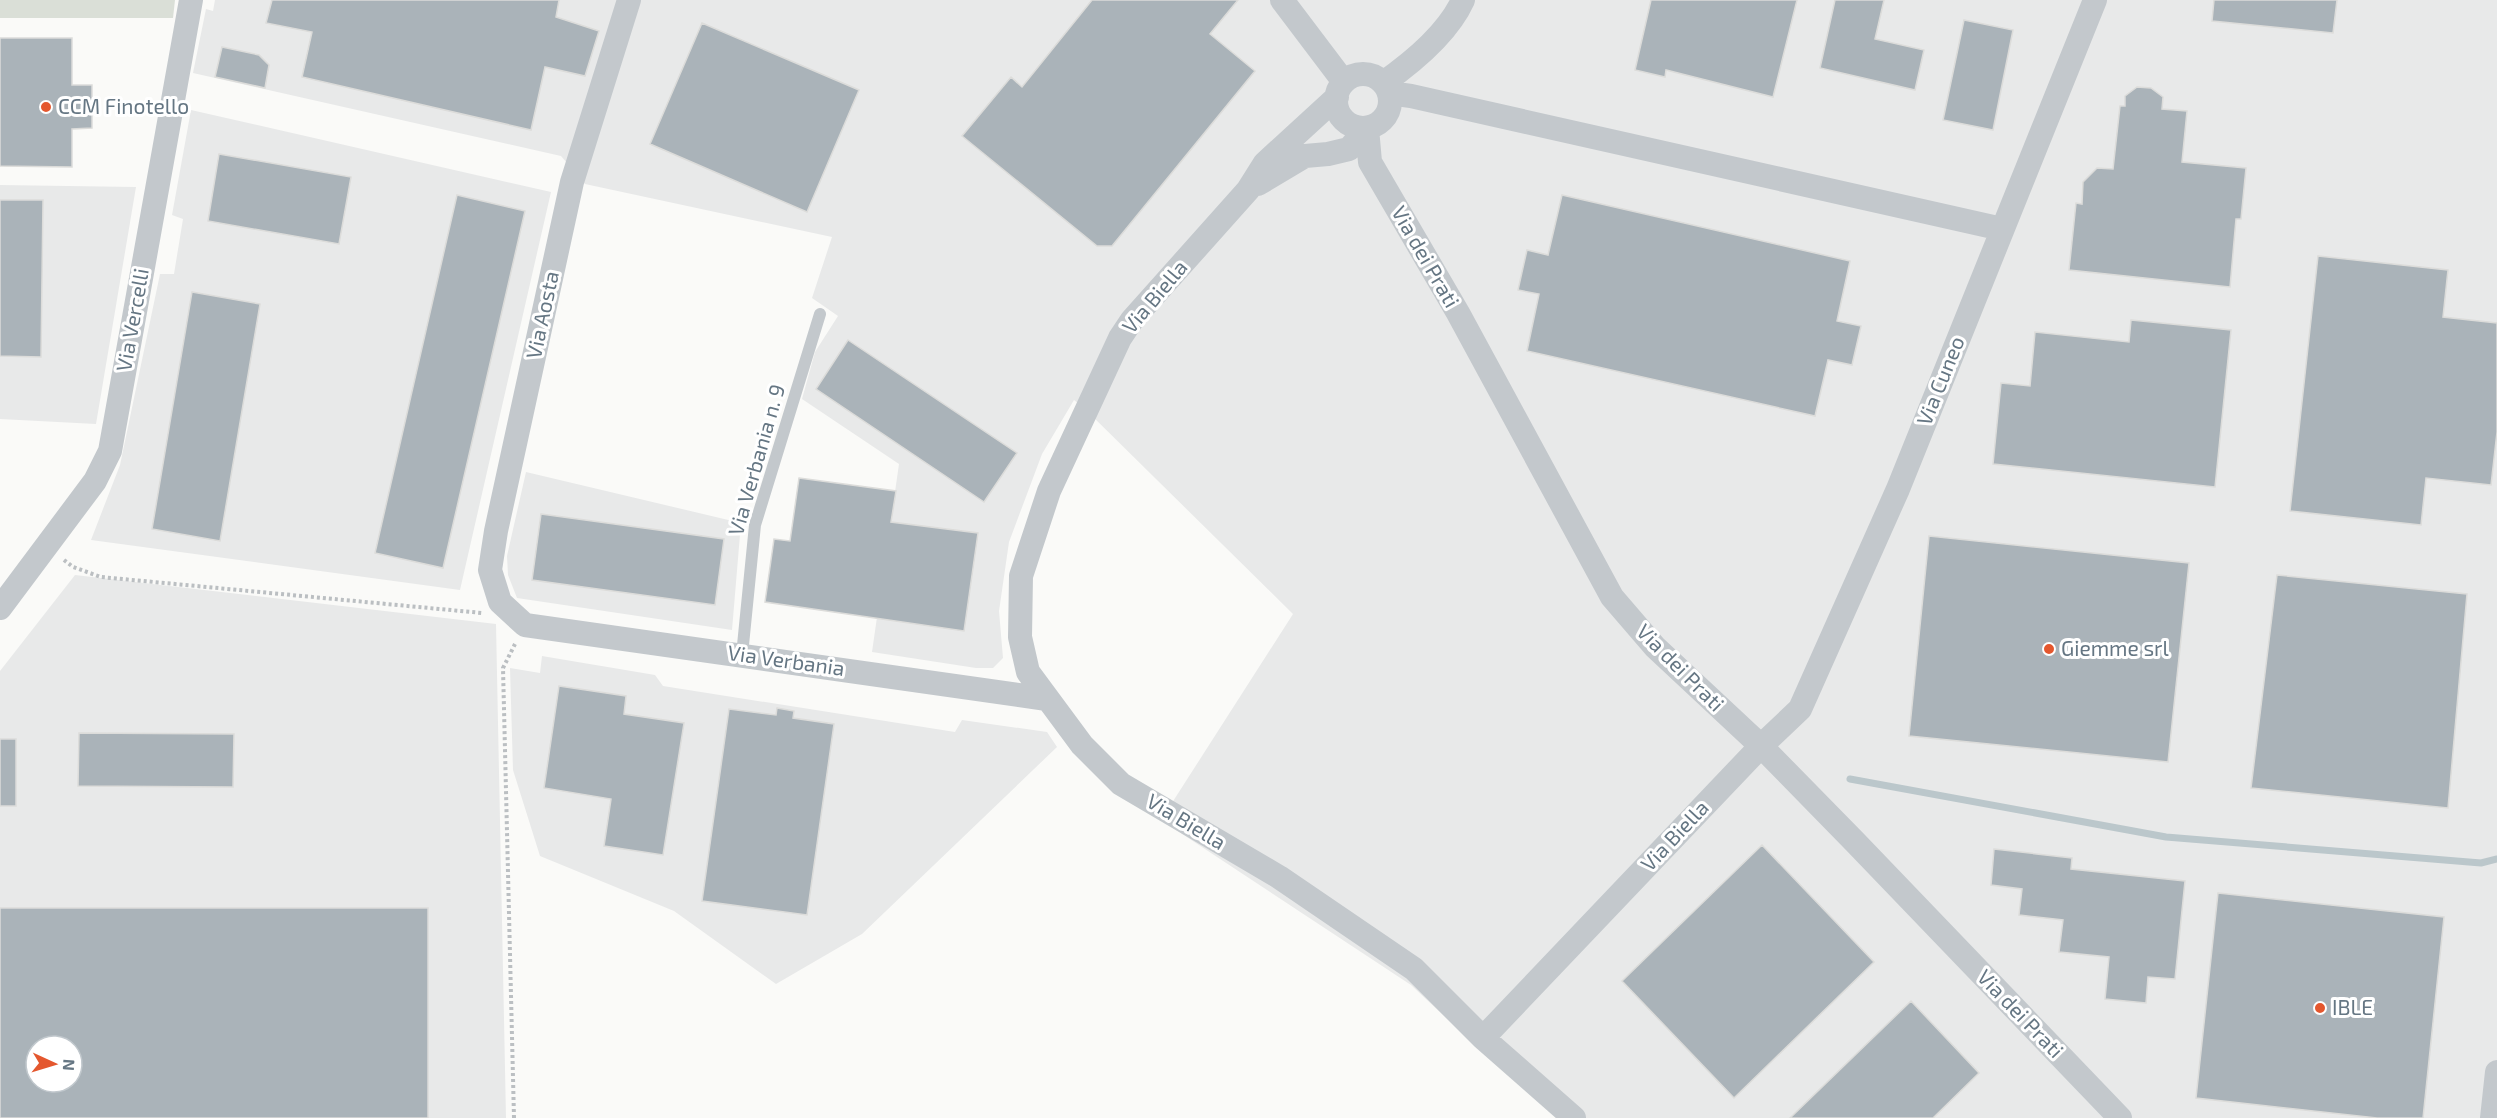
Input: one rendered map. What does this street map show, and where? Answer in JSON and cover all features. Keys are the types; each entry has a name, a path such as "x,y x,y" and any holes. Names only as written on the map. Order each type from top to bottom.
{"street":[{"name":"Via Vercelli","path":"0,608 95,481 110,451 191,0"},
{"name":"Via Aosta","path":"500,602 490,570 496,531 572,182 629,0"},
{"path":"1282,0 1340,89 1339,113 1344,120 1363,128 1376,125 1388,111 1390,102 1386,88"},
{"path":"1386,88 1455,18 1463,0"},
{"name":"Via Cuneo","path":"1761,746 1800,709 1898,489 2096,0"},
{"path":"1340,89 1351,77 1368,75 1386,88 1411,96 2002,229"},
{"name":"Via Biella","path":"1340,89 1265,163 1248,190 1132,320 1120,338 1048,491 1021,576 1020,637 1028,672 1082,745 1121,784 1279,877 1414,969 1483,1038 1761,746"},
{"name":"Via Biella","path":"1248,190 1305,156 1349,149 1363,128"},
{"name":"Via dei Prati","path":"1363,128 1370,162 1458,313 1612,597 1654,647 1761,746 2120,1118"},
{"path":"500,602 525,625"},
{"name":"Via Verbania","path":"525,625 1047,699"},
{"path":"1483,1038 1574,1118"},
{"path":"2492,1118 2497,1072"}],"lane":[{"name":"Via Verbania n. 9","path":"742,655 755,525 820,314"}],"path":[{"path":"46,547 73,567 101,577 484,614 500,602"},
{"path":"514,1118 503,668 525,625"}],"shaded area":[{"path":"0,0 175,0 173,18 0,18"},
{"path":"215,0 2497,0 2497,1118 1561,1118 1490,1059 1411,985 1161,820 1293,614 1074,400 1042,454 1009,542 999,611 1003,658 993,668 976,668 872,652 899,464 802,399 815,352 838,316 812,298 832,237 585,184 561,156 193,73 206,9 213,11"},
{"path":"191,110 551,192 460,590 91,540 120,465 160,274 174,274 183,219 172,215"},
{"path":"0,185 136,187 96,424 0,419"},
{"path":"526,472 741,523 732,630 517,598 508,575 507,556"},
{"path":"75,575 496,624 506,1118 0,1118 0,671"},
{"path":"542,656 655,675 663,686 955,732 962,720 1047,732 1057,747 862,934 776,984 674,911 540,856 513,770 510,668 540,673"}],"building":[{"path":"272,0 559,0 556,17 599,31 585,76 545,67 531,130 302,77 312,32 266,23"},
{"path":"1092,0 1238,0 1210,34 1255,71 1112,246 1097,246 962,136 1011,77 1022,87"},
{"path":"1651,0 1797,0 1773,97 1666,70 1665,77 1635,70"},
{"path":"1835,0 1884,0 1875,39 1924,50 1915,90 1820,68"},
{"path":"2214,0 2337,0 2333,33 2212,21"},
{"path":"1964,20 2013,30 1993,130 1943,120"},
{"path":"702,23 859,90 807,212 650,144"},
{"name":"CCM Finotello","path":"0,38 72,38 72,85 92,85 92,128 72,129 72,167 0,166"},
{"path":"222,47 259,55 269,65 265,88 215,77"},
{"path":"2137,87 2151,88 2163,97 2162,109 2187,111 2182,162 2246,168 2241,219 2236,219 2230,287 2069,270 2076,203 2082,204 2083,182 2097,168 2113,169 2120,106 2125,106 2125,96"},
{"path":"219,154 351,177 339,244 208,221"},
{"path":"457,195 525,211 443,568 375,553"},
{"path":"1562,195 1850,261 1837,321 1861,326 1852,365 1828,360 1815,416 1527,351 1539,294 1518,290 1527,250 1548,255"},
{"path":"0,200 43,200 41,357 0,356"},
{"path":"2318,256 2448,270 2443,317 2497,323 2497,432 2491,485 2426,478 2421,525 2290,511"},
{"path":"192,292 260,304 220,541 152,529"},
{"path":"2131,320 2231,330 2215,487 1993,464 2001,383 2030,386 2035,332 2129,342"},
{"path":"848,340 1017,453 984,502 816,389"},
{"path":"799,478 896,491 891,522 978,533 964,631 765,602 774,539 790,541"},
{"path":"541,514 724,539 715,605 532,580"},
{"name":"Giemme srl","path":"1929,536 2189,563 2168,762 1909,736"},
{"path":"2277,575 2467,594 2448,808 2251,788"},
{"path":"559,686 626,696 624,714 684,723 663,855 604,846 611,799 544,788"},
{"path":"777,708 794,711 793,718 834,724 807,915 702,901 729,709 776,715"},
{"path":"79,733 234,734 233,787 78,786"},
{"path":"0,739 16,739 16,806 0,806"},
{"path":"1762,845 1874,962 1734,1098 1622,981"},
{"path":"1994,849 2072,858 2071,869 2185,881 2175,979 2148,977 2146,1003 2105,999 2109,957 2059,952 2063,920 2019,915 2022,889 1991,885"},
{"name":"IBLE","path":"2218,893 2444,917 2423,1118 2377,1118 2196,1098"},
{"path":"0,908 428,908 428,1118 0,1118"},
{"path":"1911,1001 1979,1073 1933,1118 1790,1118"}],"waterway":[{"path":"1850,779 2166,837 2481,863 2497,859"}],"place":[{"name":"CCM Finotello","path":"46,107"},
{"name":"Giemme srl","path":"2049,649"},
{"name":"IBLE","path":"2320,1008"}]}
